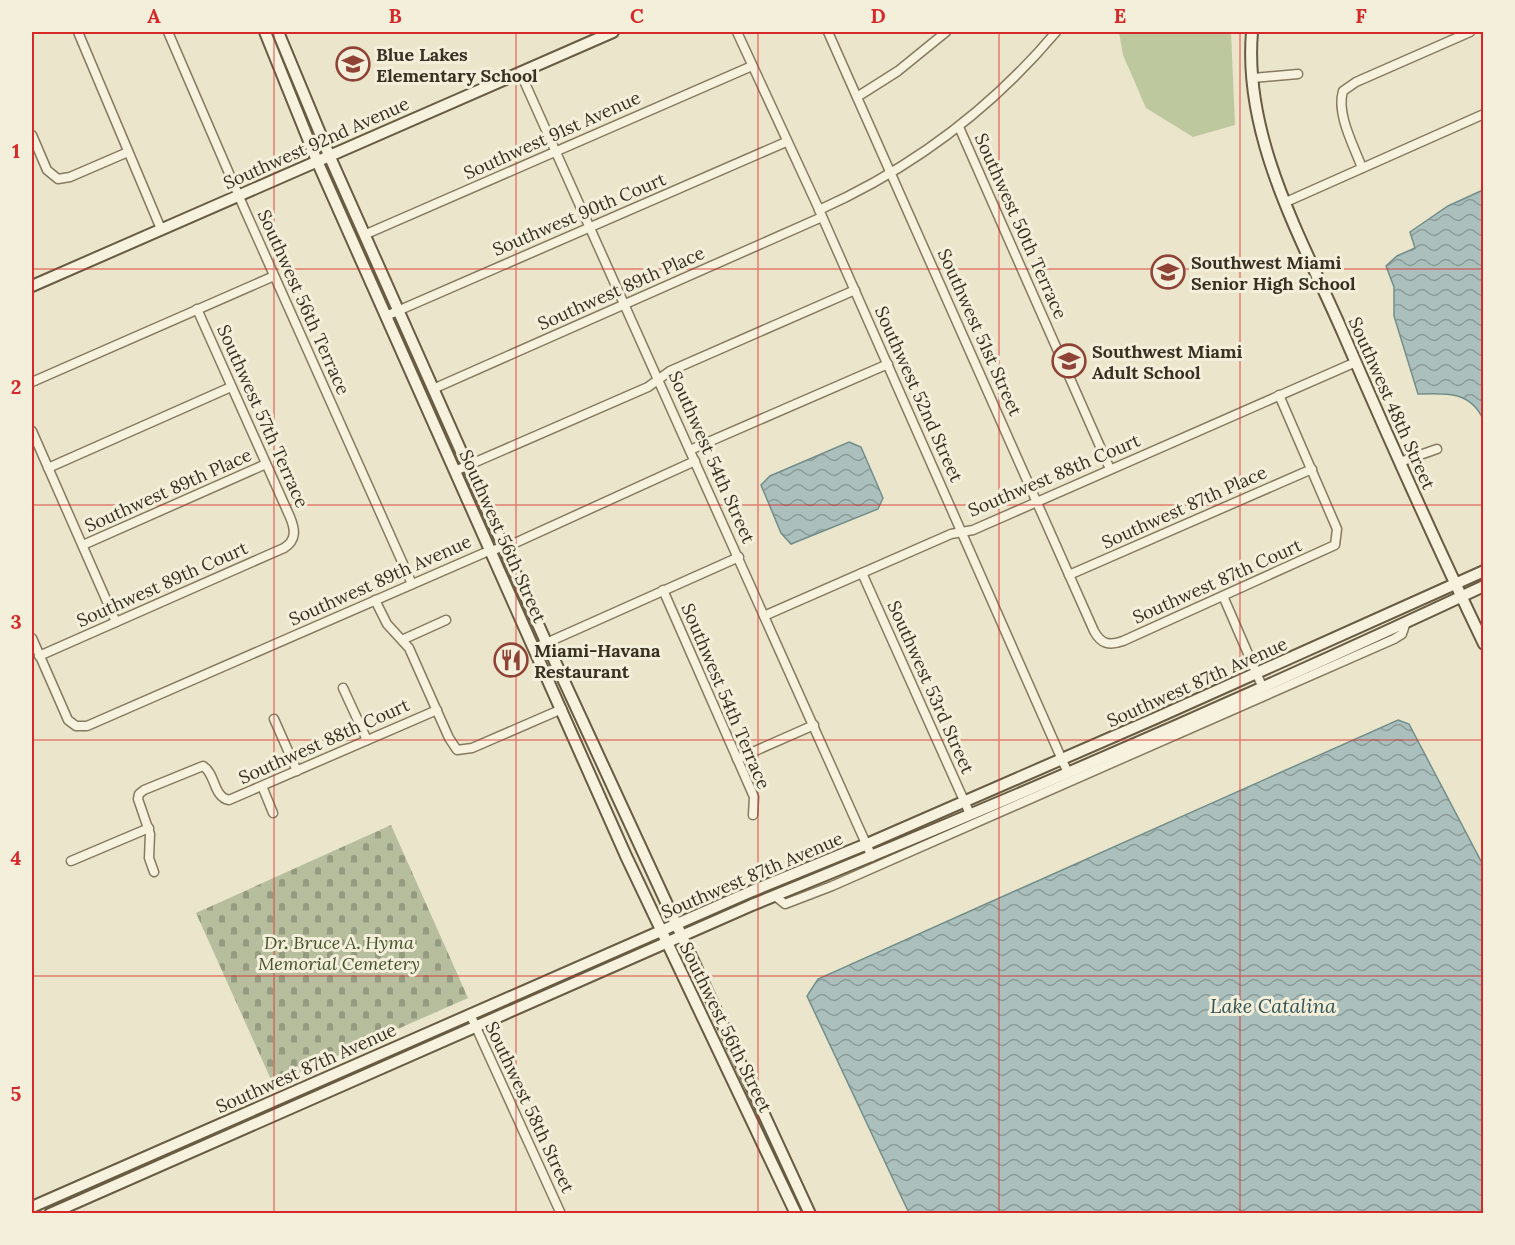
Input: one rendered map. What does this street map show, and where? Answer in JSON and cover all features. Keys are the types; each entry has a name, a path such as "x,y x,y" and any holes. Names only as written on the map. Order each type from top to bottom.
{"main road":[{"name":"Southwest 56th Street","path":"265,32 317,161 666,943 796,1214"},
{"name":"Southwest 56th Street","path":"278,32 328,155 546,642 680,937 810,1214"},
{"name":"Southwest 92nd Avenue","path":"32,286 613,32"},
{"name":"Southwest 48th Street","path":"1252,32 1253,78 1265,144 1286,201 1400,462 1484,644"},
{"name":"Southwest 87th Avenue","path":"32,1207 470,1014 1156,718 1484,571"},
{"name":"Southwest 87th Avenue","path":"50,1214 775,896 872,857 1067,771 1163,735 1262,686 1484,586"},
{"path":"1156,718 1163,735"},
{"path":"775,896 775,890 784,878"},
{"path":"370,1059 375,1071"},
{"path":"303,1088 308,1100"},
{"path":"273,1101 278,1113"},
{"path":"212,1128 217,1140"},
{"path":"776,1171 788,1166"},
{"path":"103,1175 109,1188"}],"street":[{"path":"78,32 161,229"},
{"name":"Southwest 56th Terrace","path":"168,32 238,196 412,584"},
{"name":"Southwest 52nd Street","path":"737,32 855,290 1067,771"},
{"name":"Southwest 51st Street","path":"828,32 1094,631 1105,643"},
{"path":"857,97 888,79 946,32"},
{"name":"Southwest 89th Place","path":"433,389 820,213 891,172 959,127 991,99 1056,32"},
{"path":"1362,168 1344,116 1342,95 1350,85 1470,32"},
{"name":"Southwest 91st Avenue","path":"364,235 752,66"},
{"name":"Southwest 54th Street","path":"520,72 872,857"},
{"path":"1253,78 1298,74"},
{"path":"1286,201 1484,114"},
{"name":"Southwest 50th Terrace","path":"959,127 1110,469"},
{"path":"32,135 47,170 56,179 70,177 128,152"},
{"name":"Southwest 90th Court","path":"386,316 786,142"},
{"path":"32,382 274,276"},
{"path":"455,471 648,387 679,367 855,290"},
{"name":"Southwest 57th Terrace","path":"197,309 293,525 294,537"},
{"name":"Southwest 88th Court","path":"764,616 951,534 973,530 1356,362"},
{"path":"690,450 888,364"},
{"path":"48,468 231,387"},
{"path":"1279,395 1312,469"},
{"path":"32,431 116,622"},
{"path":"1400,462 1437,449"},
{"name":"Southwest 89th Avenue","path":"39,656 66,715 76,726 92,725 412,584 491,550 504,547 695,460"},
{"name":"Southwest 89th Place","path":"83,545 266,464"},
{"name":"Southwest 87th Court","path":"1105,643 1123,641 1325,552 1337,541 1337,529 1312,469"},
{"name":"Southwest 87th Place","path":"1069,575 1312,469"},
{"name":"Southwest 89th Court","path":"39,656 287,547 294,537"},
{"path":"535,648 739,557"},
{"name":"Southwest 53rd Street","path":"862,573 969,814"},
{"name":"Southwest 54th Terrace","path":"663,590 754,797 753,815"},
{"path":"1223,596 1262,686"},
{"path":"375,600 387,624 404,639 457,750 469,749 562,709"},
{"path":"404,639 446,620"},
{"name":"Southwest 87th Avenue","path":"775,896 783,904 790,903 1163,735 1394,639 1402,634 1406,622"},
{"path":"32,638 39,656"},
{"path":"344,688 367,740"},
{"name":"Southwest 88th Court","path":"149,828 138,802 139,794 198,766 205,767 225,800 437,710"},
{"path":"274,719 297,771"},
{"path":"737,759 814,725"},
{"path":"262,786 273,813"},
{"path":"71,861 149,828 149,858 154,872"},
{"name":"Southwest 58th Street","path":"470,1014 561,1214"}],"green space":[{"path":"1119,32 1231,32 1235,125 1193,137 1146,108 1123,55"},
{"name":"Dr. Bruce A. Hyma Memorial Cemetery","path":"391,825 468,998 273,1084 196,913"}],"water":[{"path":"1483,190 1483,419 1478,410 1464,399 1447,394 1418,394 1394,316 1394,287 1386,266 1397,256 1415,248 1410,232 1448,206"},
{"path":"849,442 861,447 883,498 878,509 791,544 781,533 761,485 770,476"},
{"name":"Lake Catalina","path":"1398,720 1409,724 1483,865 1483,1213 909,1213 807,996 818,979"}],"place":[{"name":"Blue Lakes Elementary School","path":"353,64"},
{"name":"Southwest Miami Senior High School","path":"1168,272"},
{"name":"Southwest Miami Adult School","path":"1069,361"},
{"name":"Miami-Havana Restaurant","path":"511,660"}]}
